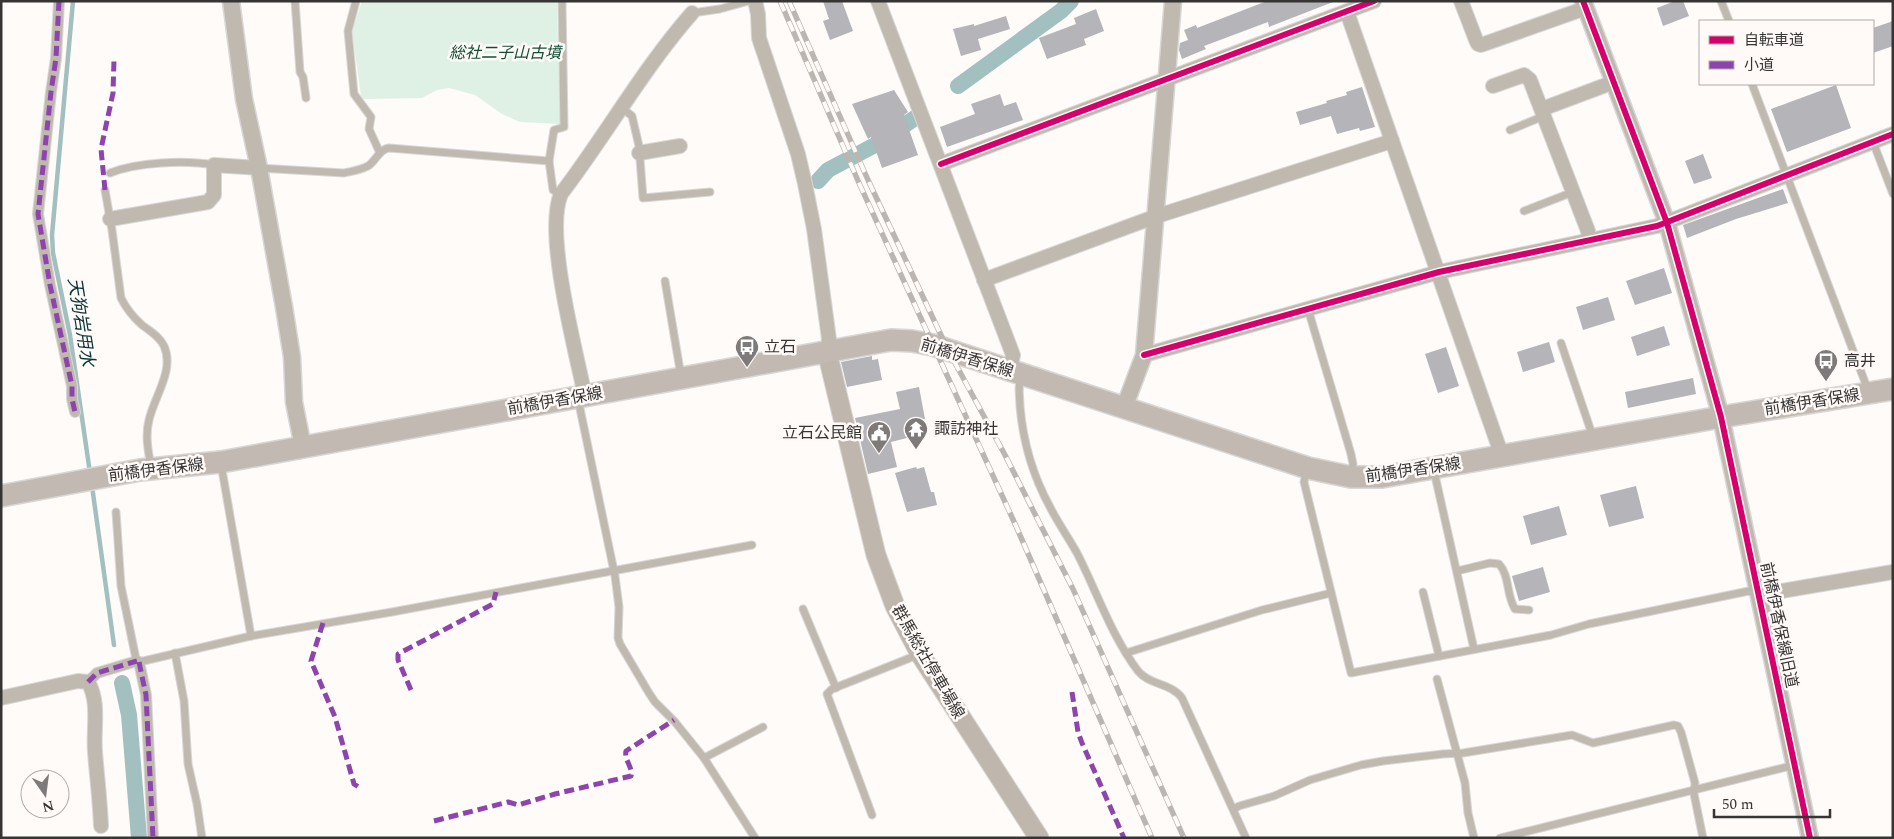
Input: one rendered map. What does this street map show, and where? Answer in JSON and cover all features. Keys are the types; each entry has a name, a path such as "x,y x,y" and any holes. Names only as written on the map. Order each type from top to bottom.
{"main road":[{"name":"前橋伊香保線","path":"1,496 101,476 221,462 891,340 933,345 1308,468 1350,477 1382,478 1593,439 1893,389"},
{"name":"群馬総社停車場線","path":"827,352 876,555 894,606 920,654 1039,838"}],"street":[{"path":"58,1 56,58 38,214 45,260 72,386 75,412"},
{"path":"231,1 244,100 259,168 284,307 292,357 294,402 303,447"},
{"path":"755,1 758,14 759,38 798,154 805,184 814,228 827,322 829,340 827,352"},
{"path":"878,1 1013,355 1016,373"},
{"path":"1124,408 1144,355 1173,1"},
{"path":"941,164 1374,1"},
{"path":"1461,1 1476,40 1481,45 1584,5"},
{"name":"前橋伊香保線旧道","path":"1584,5 1667,223 1721,417 1810,838"},
{"path":"1347,12 1502,456"},
{"path":"581,397 559,257 556,216 560,194 598,144 644,75 692,13"},
{"path":"1493,86 1524,75 1530,80 1588,231 1589,240"},
{"path":"1543,112 1614,82"},
{"path":"1144,355 1439,272 1667,223 1893,134"},
{"path":"984,280 1154,217 1392,141"},
{"path":"639,153 680,146"},
{"path":"110,219 208,202 214,195 214,165 259,168"},
{"path":"1758,595 1893,572"},
{"path":"1,698 78,681 88,682 98,673 138,662 146,695 153,838"},
{"path":"88,682 93,693 94,702 95,752 101,826"}],"lane":[{"path":"295,1 300,72 303,77 306,98"},
{"path":"356,1 348,31 354,94 370,117 369,130 380,153"},
{"path":"560,194 553,190 549,161 554,130 564,127 562,1"},
{"path":"692,13 749,1"},
{"path":"1721,1 1729,20"},
{"path":"1752,85 1869,392"},
{"path":"622,108 632,116 639,153 643,198 710,192"},
{"path":"1510,130 1543,112"},
{"path":"1873,142 1893,194"},
{"path":"259,168 344,173 367,166 385,148 549,161"},
{"path":"110,173 125,167 173,163 214,165"},
{"path":"105,190 121,298 135,318 157,336 164,345 167,356 166,368 149,418 147,431 151,469"},
{"path":"1524,211 1573,192"},
{"path":"665,281 681,378"},
{"path":"1308,309 1351,454 1353,464 1350,477"},
{"path":"1561,343 1593,439"},
{"path":"1016,373 1022,424 1031,464 1049,507 1077,553 1117,637 1139,673 1144,677 1172,688 1182,698 1246,838"},
{"path":"581,397 614,571 619,608 618,638 637,675 655,702 675,722 704,758 755,838"},
{"path":"221,462 251,636"},
{"path":"1308,468 1304,482 1351,673 1557,633 1589,624 1749,591 1758,595"},
{"path":"1433,468 1474,649"},
{"path":"116,512 121,586 138,662 251,636 392,612 752,545"},
{"path":"1457,571 1490,563 1500,564 1515,609 1529,610"},
{"path":"1423,592 1439,656"},
{"path":"1126,653 1262,610 1332,593"},
{"path":"802,609 836,688"},
{"path":"176,653 184,701 188,764 202,838"},
{"path":"872,816 828,699 828,691 920,654"},
{"path":"1437,678 1465,783 1468,813 1474,838"},
{"path":"1234,810 1274,796 1310,780 1361,765 1417,756 1457,753 1521,744 1572,735 1593,743 1674,725 1678,726 1681,732 1695,783 1694,794 1703,838"},
{"path":"704,758 763,727"},
{"path":"1500,838 1795,764"}],"green space":[{"name":"総社二子山古墳","path":"362,1 557,1 560,124 520,122 502,114 475,95 449,88 437,90 422,98 363,99 352,31"}],"building":[{"path":"823,1 842,1 853,31 830,40 823,21 829,19"},
{"path":"1267,1 1333,2 1269,27 1268,22 1204,46 1206,49 1182,59 1179,50 1180,43 1188,40 1184,30 1196,25 1197,28"},
{"path":"1675,1 1683,1 1689,16 1663,26 1657,8"},
{"path":"1096,9 1104,31 1084,39 1086,45 1047,59 1039,38 1076,24 1074,18"},
{"path":"1006,16 1010,29 978,39 981,50 961,56 953,29 974,24 974,26"},
{"path":"1893,21 1893,46 1874,53 1874,28"},
{"path":"1836,85 1851,128 1787,152 1771,109"},
{"path":"1362,87 1375,127 1360,131 1359,128 1337,134 1331,116 1300,125 1296,112 1327,103 1326,101 1347,95 1346,92"},
{"path":"894,90 908,112 904,115 918,155 882,168 871,137 868,139 852,104"},
{"path":"1000,94 1004,106 1016,102 1023,120 947,147 940,127 975,114 971,104"},
{"path":"1703,154 1712,178 1694,184 1685,161"},
{"path":"1783,189 1788,203 1736,219 1687,238 1683,225"},
{"path":"1664,268 1672,293 1635,305 1626,281"},
{"path":"1608,297 1615,320 1583,330 1576,307"},
{"path":"1664,326 1670,345 1637,356 1631,337"},
{"path":"1549,342 1555,362 1523,372 1517,352"},
{"path":"1446,347 1459,386 1438,393 1425,354"},
{"path":"872,356 872,360 878,359 882,380 847,387 841,362"},
{"path":"1693,378 1696,394 1628,408 1625,392"},
{"path":"919,387 925,419 916,422 919,435 891,442 897,467 868,474 855,418 900,409 896,392"},
{"path":"916,467 917,469 924,467 937,505 907,512 895,473"},
{"path":"1636,486 1644,518 1609,527 1600,495"},
{"path":"1559,506 1567,535 1531,545 1523,516"},
{"path":"1543,567 1550,592 1519,601 1512,576"}],"waterway":[{"name":"天狗岩用水","path":"73,1 52,235 53,253 70,335 90,473"},
{"path":"958,86 1061,11 1071,1"},
{"path":"818,181 828,170 875,145 918,116"},
{"name":"天狗岩用水","path":"92,486 114,645"},
{"path":"122,683 129,715 139,838"}],"railway":[{"path":"780,1 859,183 1016,526 1152,838"},
{"path":"789,1 868,180 948,350 1005,455 1073,589 1184,838"}],"marked path":[{"path":"59,1 56,58 38,214 50,285 72,386 75,412"},
{"path":"105,190 101,149 113,93 114,60"},
{"path":"411,690 398,660 398,654 493,604 496,592"},
{"path":"323,623 311,661 335,717 354,784 360,788"},
{"path":"88,682 97,673 137,661"},
{"path":"139,662 146,695 153,838"},
{"path":"1072,692 1078,732 1124,838"},
{"path":"434,821 508,802 518,805 631,776 626,751 674,720"}],"cycle path":[{"path":"941,164 1374,1"},
{"path":"1583,1 1667,223 1721,417 1810,838"},
{"path":"1144,355 1439,272 1657,226 1893,134"}],"place":[{"name":"立石","path":"747,368"},
{"name":"高井","path":"1826,382"},
{"name":"諏訪神社","path":"916,450"},
{"name":"立石公民館","path":"879,454"}]}
